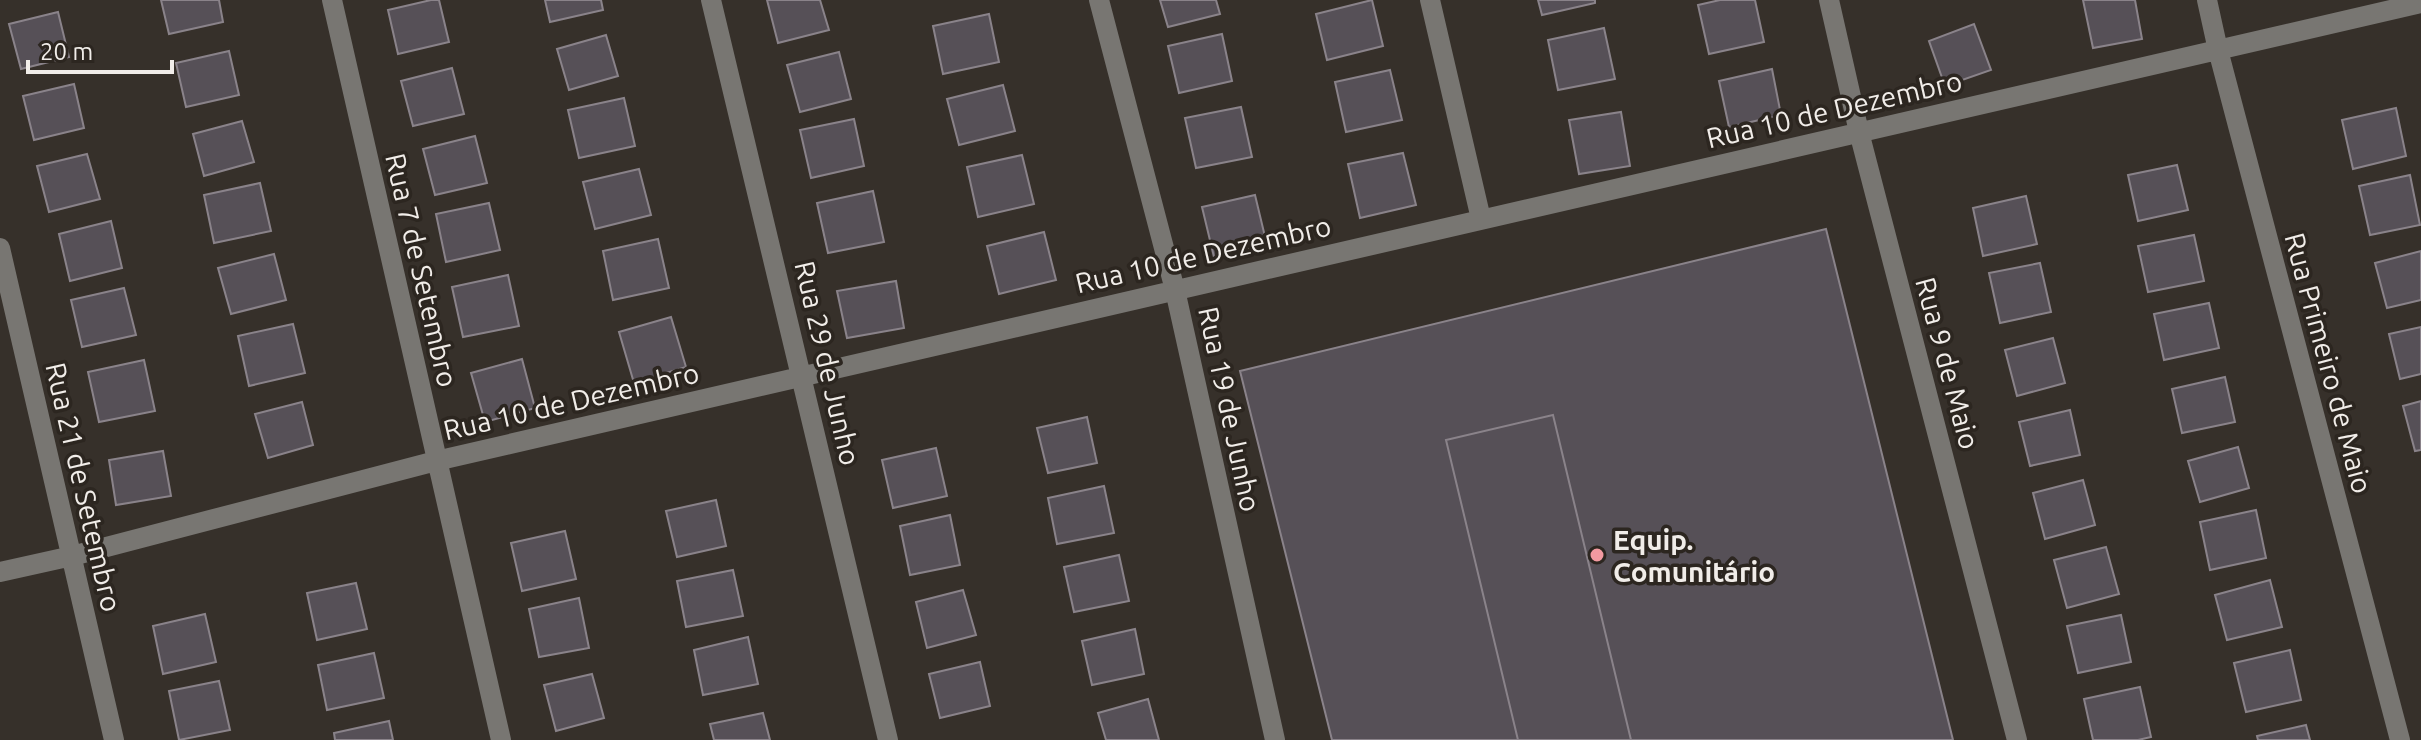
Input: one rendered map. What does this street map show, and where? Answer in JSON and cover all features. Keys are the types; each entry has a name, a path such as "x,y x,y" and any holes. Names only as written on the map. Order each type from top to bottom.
{"street":[{"name":"Rua 7 de Setembro","path":"332,0 501,740"},
{"name":"Rua 29 de Junho","path":"711,0 888,740"},
{"name":"Rua 19 de Junho","path":"1099,0 1175,290 1275,740"},
{"path":"1430,0 1481,219"},
{"name":"Rua 9 de Maio","path":"1829,0 1859,132 2017,740"},
{"name":"Rua Primeiro de Maio","path":"2207,0 2400,740"},
{"name":"Rua 10 de Dezembro","path":"0,572 436,461 2421,3"},
{"name":"Rua 21 de Setembro","path":"0,248 114,740"}],"building":[{"path":"161,0 219,0 223,22 169,34"},
{"path":"439,0 449,42 398,54 388,10"},
{"path":"545,0 601,0 603,10 550,22"},
{"path":"767,0 820,0 829,30 778,43"},
{"path":"1160,0 1216,0 1220,14 1168,27"},
{"path":"1372,0 1383,46 1327,60 1316,14"},
{"path":"1538,0 1595,0 1595,3 1542,15"},
{"path":"1720,0 1755,0 1764,42 1709,54 1698,5"},
{"path":"2083,0 2135,0 2142,39 2093,48"},
{"path":"58,12 69,57 21,69 9,24"},
{"path":"989,14 999,62 943,74 933,26"},
{"path":"1974,24 1991,70 1945,86 1929,41"},
{"path":"1604,28 1615,79 1558,90 1548,40"},
{"path":"1222,34 1232,81 1179,93 1168,46"},
{"path":"606,35 618,76 569,90 557,49"},
{"path":"229,51 239,95 186,107 176,63"},
{"path":"839,52 851,99 800,112 787,65"},
{"path":"452,68 464,114 413,126 401,81"},
{"path":"1772,69 1781,115 1729,127 1719,81"},
{"path":"1390,70 1402,120 1346,132 1335,82"},
{"path":"74,84 84,128 34,140 23,96"},
{"path":"1003,85 1015,131 959,145 947,99"},
{"path":"624,98 635,146 579,158 568,110"},
{"path":"1241,107 1252,157 1196,168 1185,118"},
{"path":"2396,108 2406,156 2353,169 2342,120"},
{"path":"1621,112 1630,166 1579,174 1569,120"},
{"path":"854,119 864,166 811,178 800,130"},
{"path":"242,121 254,162 204,176 193,134"},
{"path":"475,136 487,183 435,195 423,149"},
{"path":"1403,153 1416,205 1360,218 1348,164"},
{"path":"87,154 100,199 49,212 37,166"},
{"path":"1022,155 1034,204 978,217 967,167"},
{"path":"2177,165 2188,210 2138,221 2128,175"},
{"path":"639,169 651,215 595,229 583,182"},
{"path":"2410,175 2420,225 2370,235 2359,186"},
{"path":"260,183 271,231 214,243 204,195"},
{"path":"873,191 884,242 828,253 817,203"},
{"path":"1255,195 1267,245 1214,257 1202,207"},
{"path":"2026,196 2037,244 1983,256 1973,208"},
{"path":"489,203 500,250 446,262 436,214"},
{"path":"111,221 122,268 70,281 59,234"},
{"name":"Equip. Comunitário","path":"1826,229 1953,740 1332,740 1240,371"},
{"path":"1044,232 1056,280 999,294 987,246"},
{"path":"2194,235 2204,281 2148,292 2138,246"},
{"path":"658,239 669,288 613,300 603,251"},
{"path":"2421,251 2421,300 2387,308 2375,263"},
{"path":"274,254 286,300 231,314 218,268"},
{"path":"2040,263 2051,312 2000,323 1989,273"},
{"path":"508,275 519,326 463,337 452,287"},
{"path":"896,281 904,328 847,338 837,291"},
{"path":"124,288 136,335 82,347 71,300"},
{"path":"2209,303 2219,348 2164,360 2154,314"},
{"path":"671,317 686,367 634,383 619,332"},
{"path":"293,324 305,373 249,386 238,336"},
{"path":"2421,327 2421,374 2400,379 2389,334"},
{"path":"2053,338 2065,383 2017,396 2005,350"},
{"path":"522,359 535,408 485,422 471,373"},
{"path":"144,360 155,411 99,422 88,372"},
{"path":"2225,377 2235,422 2182,433 2172,389"},
{"path":"2421,401 2421,450 2415,451 2403,406"},
{"path":"302,402 313,445 268,458 255,414"},
{"path":"2070,410 2080,455 2030,466 2019,422"},
{"path":"1553,415 1631,740 1518,740 1446,440"},
{"path":"1087,417 1097,463 1048,473 1037,428"},
{"path":"2238,447 2249,488 2200,502 2188,461"},
{"path":"936,448 947,496 893,508 882,460"},
{"path":"163,451 171,496 116,505 109,460"},
{"path":"2083,480 2095,525 2045,539 2033,493"},
{"path":"1104,486 1114,533 1057,544 1048,498"},
{"path":"716,500 726,546 677,557 666,511"},
{"path":"2256,510 2266,558 2210,570 2200,522"},
{"path":"950,515 960,565 910,575 900,526"},
{"path":"565,531 576,579 522,591 511,543"},
{"path":"2106,547 2119,594 2067,608 2054,560"},
{"path":"1119,555 1129,601 1074,612 1064,567"},
{"path":"733,570 743,616 686,627 677,581"},
{"path":"2270,580 2282,627 2227,640 2215,595"},
{"path":"356,583 367,629 317,640 307,593"},
{"path":"963,590 976,635 927,648 916,602"},
{"path":"579,598 589,648 539,657 529,609"},
{"path":"205,614 216,662 163,674 153,626"},
{"path":"2121,615 2131,662 2078,673 2067,626"},
{"path":"1135,629 1144,674 1092,685 1082,641"},
{"path":"748,637 758,684 703,695 694,650"},
{"path":"2290,650 2301,700 2246,712 2234,663"},
{"path":"374,653 384,698 327,710 318,665"},
{"path":"980,662 990,706 940,718 929,674"},
{"path":"592,674 604,718 556,731 544,685"},
{"path":"219,681 230,730 179,740 169,691"},
{"path":"2140,687 2151,737 2093,740 2084,699"},
{"path":"1148,699 1159,740 1106,740 1098,713"},
{"path":"763,713 770,740 714,740 710,724"},
{"path":"389,721 393,740 335,740 334,733"},
{"path":"2306,725 2310,740 2258,740 2257,736"}],"place":[{"name":"Equip. Comunitário","path":"1597,555"}]}
